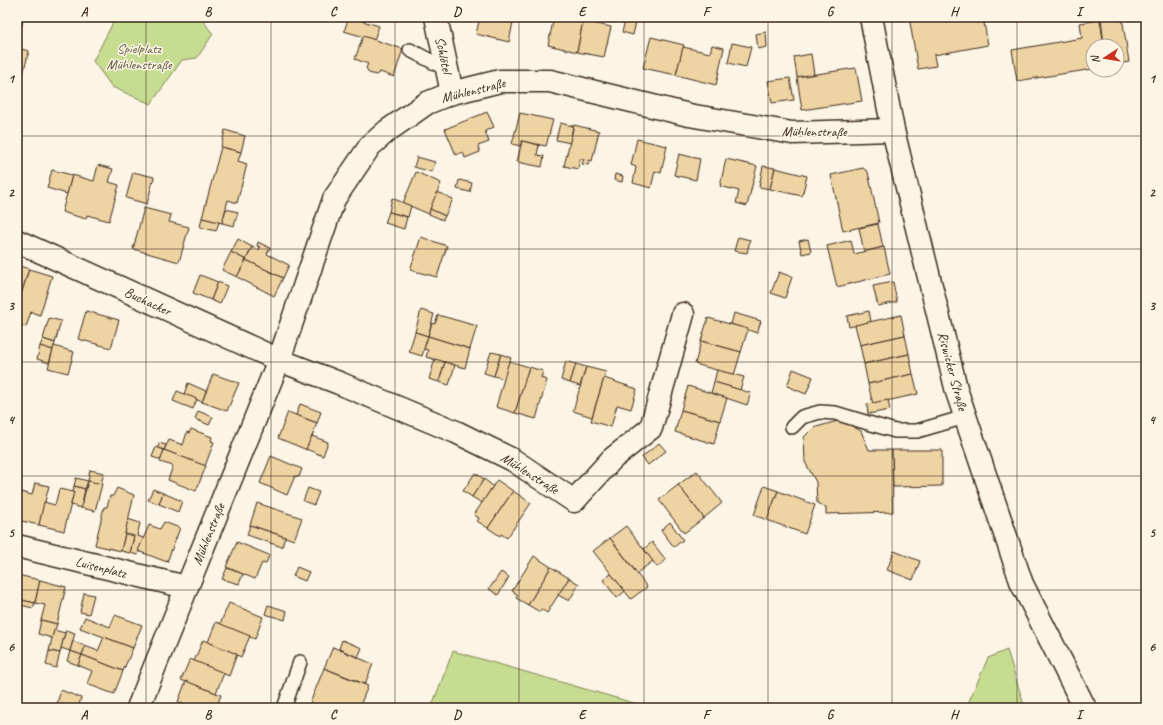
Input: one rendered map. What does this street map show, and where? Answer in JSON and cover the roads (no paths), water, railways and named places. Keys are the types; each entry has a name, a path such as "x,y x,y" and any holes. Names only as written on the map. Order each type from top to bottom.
{"street":[{"name":"Schlötel","path":"436,17 452,93"},
{"name":"Riswicker Straße","path":"871,17 893,130 957,392 1022,584 1085,708"},
{"name":"Mühlenstraße","path":"138,708 279,360 334,199 370,146 387,131 427,103 452,93 500,81 550,81 689,115 792,133 893,130"},
{"name":"Buchacker","path":"17,241 279,360"},
{"name":"Mühlenstraße","path":"279,360 339,383 456,432 513,460 574,501 612,459 651,428 683,314"},
{"name":"Luisenplatz","path":"17,546 186,587"}],"lane":[{"path":"410,50 448,70"},
{"path":"792,427 802,417 820,412 835,413 895,431 917,431 965,417"},
{"path":"284,708 300,662"}],"park label":[{"name":"Spielplatz Mühlenstraße","path":"139,56"}]}
